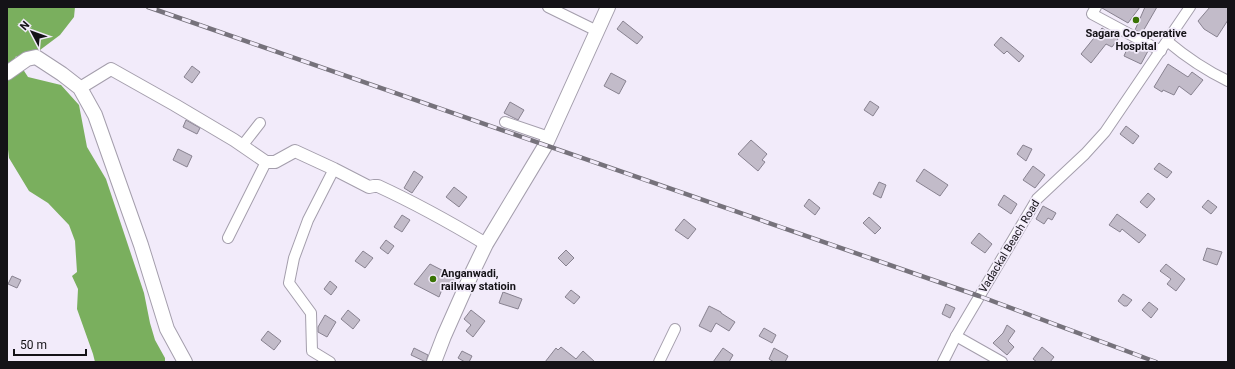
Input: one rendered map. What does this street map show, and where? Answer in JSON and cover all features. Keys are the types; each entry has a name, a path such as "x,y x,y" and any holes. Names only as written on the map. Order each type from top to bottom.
{"main road":[{"path":"434,362 468,280 486,244 545,146 608,7"},
{"path":"7,73 27,59 36,57 44,61 80,88 95,115 141,245 167,329 185,362"}],"street":[{"path":"548,7 597,31"},
{"path":"1096,7 1092,14 1161,51"},
{"name":"Vadackal Beach Road","path":"942,362 1037,199 1085,154 1105,132 1190,7"},
{"path":"1167,41 1183,55 1228,81"},
{"path":"80,88 110,69 175,105 266,162 275,162 295,151 369,187 378,186 410,201 462,229 486,244"},
{"path":"242,146 260,122"},
{"path":"505,122 549,136"},
{"path":"228,238 266,162"},
{"path":"330,362 312,351 311,313 289,283 294,258 308,220 334,169"},
{"path":"659,362 675,329"},
{"path":"956,336 1002,362"}],"shaded area":[{"path":"7,7 75,7 74,17 60,35 40,50 15,57 28,77 61,85 79,105 87,147 106,179 144,293 155,340 165,358 165,362 95,362 77,309 78,289 72,276 77,272 75,241 69,225 48,203 29,191 9,158 7,141"}],"building":[{"path":"1102,7 1140,7 1128,23"},
{"path":"1145,7 1157,7 1142,33 1135,30"},
{"path":"1210,7 1228,7 1228,20 1217,37 1204,29 1198,21"},
{"path":"623,21 643,37 637,44 617,29"},
{"path":"1102,28 1118,39 1112,47 1106,44 1091,63 1081,54"},
{"path":"1001,37 1024,56 1019,62 1007,51 1004,54 994,45"},
{"path":"1130,42 1148,51 1141,64 1124,56"},
{"path":"1168,64 1188,77 1192,72 1203,80 1191,95 1179,86 1174,95 1163,90 1162,92 1154,87"},
{"path":"192,66 200,72 192,83 184,77"},
{"path":"611,73 626,81 619,94 604,86"},
{"path":"870,101 879,107 873,116 864,110"},
{"path":"510,102 524,110 518,120 504,113"},
{"path":"186,120 200,128 197,134 183,127"},
{"path":"1126,126 1139,136 1133,144 1120,134"},
{"path":"751,140 767,154 762,160 765,162 758,171 738,154"},
{"path":"1023,145 1032,149 1026,161 1017,154"},
{"path":"178,149 192,156 187,167 173,160"},
{"path":"1159,163 1172,172 1167,178 1154,169"},
{"path":"1033,166 1045,175 1035,188 1023,180"},
{"path":"924,169 948,185 940,196 916,181"},
{"path":"414,171 423,177 412,193 404,188"},
{"path":"879,182 886,185 881,198 873,194"},
{"path":"454,187 467,197 459,207 446,197"},
{"path":"1148,193 1155,199 1147,208 1140,202"},
{"path":"1004,195 1017,204 1011,214 998,205"},
{"path":"809,199 820,208 815,215 804,206"},
{"path":"1208,200 1217,207 1211,214 1202,207"},
{"path":"1043,206 1056,213 1052,220 1048,218 1044,224 1036,219"},
{"path":"1117,214 1146,235 1139,243 1122,229 1120,232 1109,225"},
{"path":"402,215 410,220 402,232 394,227"},
{"path":"869,217 881,228 875,234 863,223"},
{"path":"684,219 696,229 688,239 675,230"},
{"path":"979,233 992,244 985,253 971,243"},
{"path":"386,240 394,246 388,254 380,248"},
{"path":"1207,248 1222,252 1217,265 1203,260"},
{"path":"566,250 574,258 566,266 558,258"},
{"path":"363,251 373,258 365,268 355,261"},
{"name":"Anganwadi, railway statioin","path":"430,264 457,278 450,291 443,287 439,297 414,284"},
{"path":"1166,264 1185,279 1176,291 1167,284 1171,279 1160,271"},
{"path":"12,276 21,280 17,288 8,284"},
{"path":"330,281 337,287 331,295 324,289"},
{"path":"571,290 580,297 574,304 565,297"},
{"path":"503,292 522,299 518,309 499,303"},
{"path":"1123,294 1132,300 1127,306 1124,306 1118,301"},
{"path":"1149,302 1158,309 1151,318 1142,310"},
{"path":"946,304 955,308 950,318 942,314"},
{"path":"709,306 735,322 729,331 716,323 711,332 699,326"},
{"path":"348,310 360,320 353,329 341,319"},
{"path":"471,310 485,321 473,337 466,331 471,325 464,319"},
{"path":"325,315 336,322 327,337 318,332 318,327"},
{"path":"1007,325 1015,331 1008,341 1014,347 1007,355 993,343 1003,333"},
{"path":"764,328 776,335 772,343 759,336"},
{"path":"268,331 281,341 274,350 261,340"},
{"path":"561,347 576,359 583,351 595,362 545,362 556,348 558,350"},
{"path":"1042,347 1054,357 1050,362 1037,362 1033,359"},
{"path":"414,348 428,355 426,362 411,355"},
{"path":"723,348 733,355 729,362 713,362"},
{"path":"774,348 788,356 785,362 774,362 769,359"},
{"path":"462,351 472,356 469,362 465,362 458,358"}],"railway":[{"path":"148,7 979,296 1156,362"}],"place":[{"name":"Sagara Co-operative Hospital","path":"1136,20"},
{"name":"Anganwadi, railway statioin","path":"433,279"}]}
